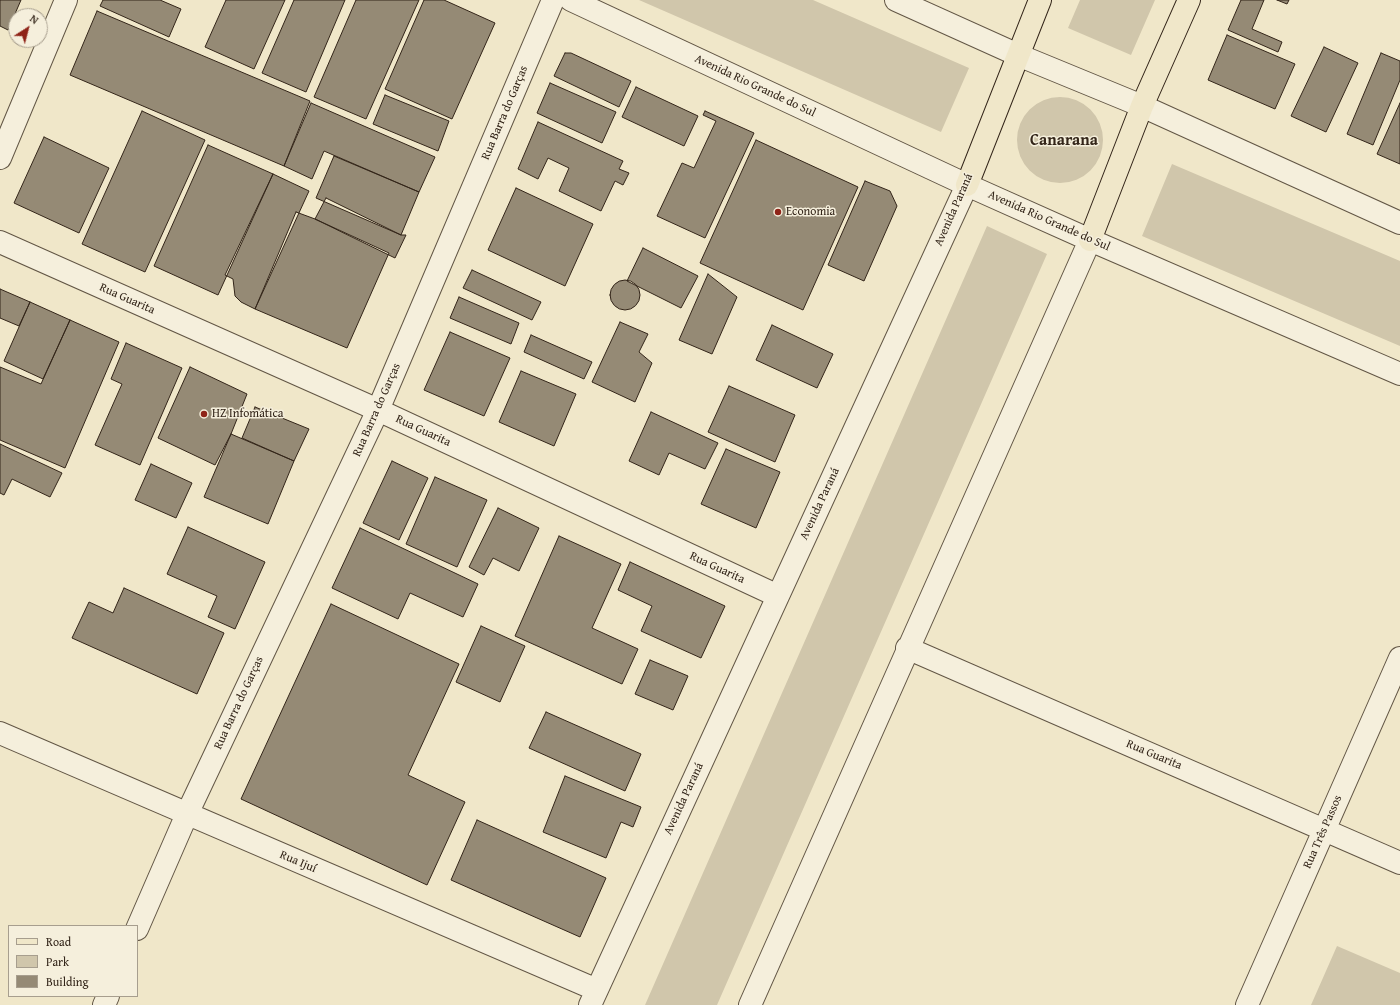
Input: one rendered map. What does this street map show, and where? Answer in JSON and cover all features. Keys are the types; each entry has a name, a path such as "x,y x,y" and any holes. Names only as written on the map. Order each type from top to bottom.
{"main road":[{"name":"Avenida Paraná","path":"966,185 1040,0"},
{"path":"1090,240 1142,106 1189,0"}],"street":[{"path":"0,158 66,0"},
{"name":"Rua Barra do Garças","path":"138,927 186,814 378,410 553,0"},
{"name":"Avenida Rio Grande do Sul","path":"571,0 966,185 1400,374"},
{"path":"896,0 1018,55 1142,106 1400,223"},
{"name":"Avenida Paraná","path":"593,998 966,185"},
{"path":"750,1005 907,648 1090,240"},
{"name":"Rua Guarita","path":"0,242 378,410 778,596"},
{"name":"Rua Guarita","path":"907,648 1400,863"},
{"name":"Rua Três Passos","path":"1247,1005 1400,658"},
{"name":"Rua Ijuí","path":"0,733 186,814 593,998"}],"green space":[{"path":"639,0 813,0 969,68 941,132"},
{"path":"1080,0 1155,0 1131,55 1068,28"},
{"path":"1052,97 1068,97 1077,100 1091,109 1100,123 1103,132 1103,148 1100,157 1091,171 1077,180 1068,183 1052,183 1036,176 1029,171 1024,164 1017,148 1017,132 1024,116 1029,109 1036,104"},
{"path":"1172,164 1400,261 1400,346 1142,236"},
{"path":"987,226 1047,254 717,1005 645,1005"},
{"path":"1337,946 1400,973 1400,1005 1311,1005"}],"building":[{"path":"0,0 21,0 18,8 8,8 8,30 0,26"},
{"path":"103,0 160,0 181,9 169,37 100,6"},
{"path":"226,0 285,0 254,69 205,47"},
{"path":"294,0 345,0 306,92 262,73"},
{"path":"356,0 419,0 366,119 314,97"},
{"path":"424,0 444,0 495,23 452,119 385,89"},
{"path":"1241,0 1264,0 1252,29 1282,42 1278,52 1228,30"},
{"path":"1277,0 1289,0 1287,4"},
{"path":"97,11 310,101 284,166 70,75"},
{"path":"1227,35 1295,64 1275,109 1208,80"},
{"path":"1324,47 1358,63 1326,132 1291,116"},
{"path":"565,53 571,53 631,81 619,107 554,76"},
{"path":"1381,53 1400,61 1400,80 1373,145 1347,134"},
{"path":"550,83 616,112 602,143 537,113"},
{"path":"636,87 698,116 684,146 622,117"},
{"path":"385,95 449,121 438,151 373,124"},
{"path":"311,103 435,157 419,192 324,151 312,179 284,166"},
{"path":"1400,103 1400,164 1377,154"},
{"path":"142,111 205,140 145,272 82,244"},
{"path":"705,111 754,133 705,238 657,216 682,163 694,168 716,121 703,115"},
{"path":"538,122 623,161 619,169 629,173 623,185 615,181 601,211 559,191 569,168 548,158 538,179 518,169"},
{"path":"44,137 109,168 79,233 14,203"},
{"path":"756,140 858,187 803,310 700,263"},
{"path":"208,145 273,174 218,295 154,266"},
{"path":"334,156 419,192 401,235 316,198"},
{"path":"273,174 309,191 255,309 241,302 235,296 233,279 225,275"},
{"path":"865,181 890,191 897,206 864,281 828,265"},
{"path":"516,188 593,224 565,286 488,250"},
{"path":"326,198 401,235 406,235 395,258 315,219"},
{"path":"296,212 315,219 389,253 347,348 255,309"},
{"path":"643,248 698,276 681,308 627,281"},
{"path":"472,270 541,302 532,320 463,288"},
{"path":"708,274 737,297 712,354 679,340"},
{"path":"625,280 631,281 639,289 639,301 631,309 625,310 619,309 611,301 610,295 611,289 619,281"},
{"path":"0,289 30,302 19,326 0,318"},
{"path":"459,297 519,323 511,344 450,318"},
{"path":"30,302 70,320 43,379 4,361"},
{"path":"70,320 119,342 65,468 0,440 0,367 41,384"},
{"path":"620,322 648,334 639,352 652,363 635,402 592,382"},
{"path":"772,325 833,354 817,388 756,360"},
{"path":"450,332 510,358 484,416 424,390"},
{"path":"531,335 592,362 584,379 524,352"},
{"path":"126,343 182,368 140,465 95,445 122,384 111,379"},
{"name":"HZ Infomática","path":"190,367 247,394 231,434 215,465 158,438"},
{"path":"521,371 576,394 554,446 499,422"},
{"path":"729,386 795,415 775,462 708,432"},
{"path":"255,407 309,429 294,461 242,438"},
{"path":"651,412 718,443 705,469 669,453 659,475 629,461"},
{"path":"231,434 294,461 268,524 204,497"},
{"path":"0,444 62,473 50,497 12,479 4,495 0,493"},
{"path":"726,449 780,472 756,528 701,504"},
{"path":"392,461 428,478 399,540 363,523"},
{"path":"151,464 192,483 176,518 135,500"},
{"path":"435,477 487,500 457,567 406,544"},
{"path":"498,508 539,528 519,571 493,558 484,575 469,567"},
{"path":"188,527 265,562 235,629 208,617 217,596 167,574"},
{"path":"360,528 478,584 463,617 410,593 398,619 332,588"},
{"path":"559,536 621,564 592,628 638,649 622,684 515,636"},
{"path":"630,562 725,606 701,658 641,631 652,606 618,590"},
{"path":"124,588 224,633 197,694 72,638 89,602 113,613"},
{"path":"331,604 459,664 408,775 465,802 427,885 241,799"},
{"path":"481,626 525,646 500,702 456,682"},
{"path":"650,660 688,676 673,710 635,694"},
{"path":"546,712 641,754 625,791 529,748"},
{"path":"565,776 641,807 633,827 621,822 606,858 543,832"},
{"path":"477,820 606,878 580,937 451,880"}],"place":[{"name":"Economia","path":"778,212"},
{"name":"HZ Infomática","path":"204,414"}],"district":[{"name":"Canarana","path":"1064,141"}]}
